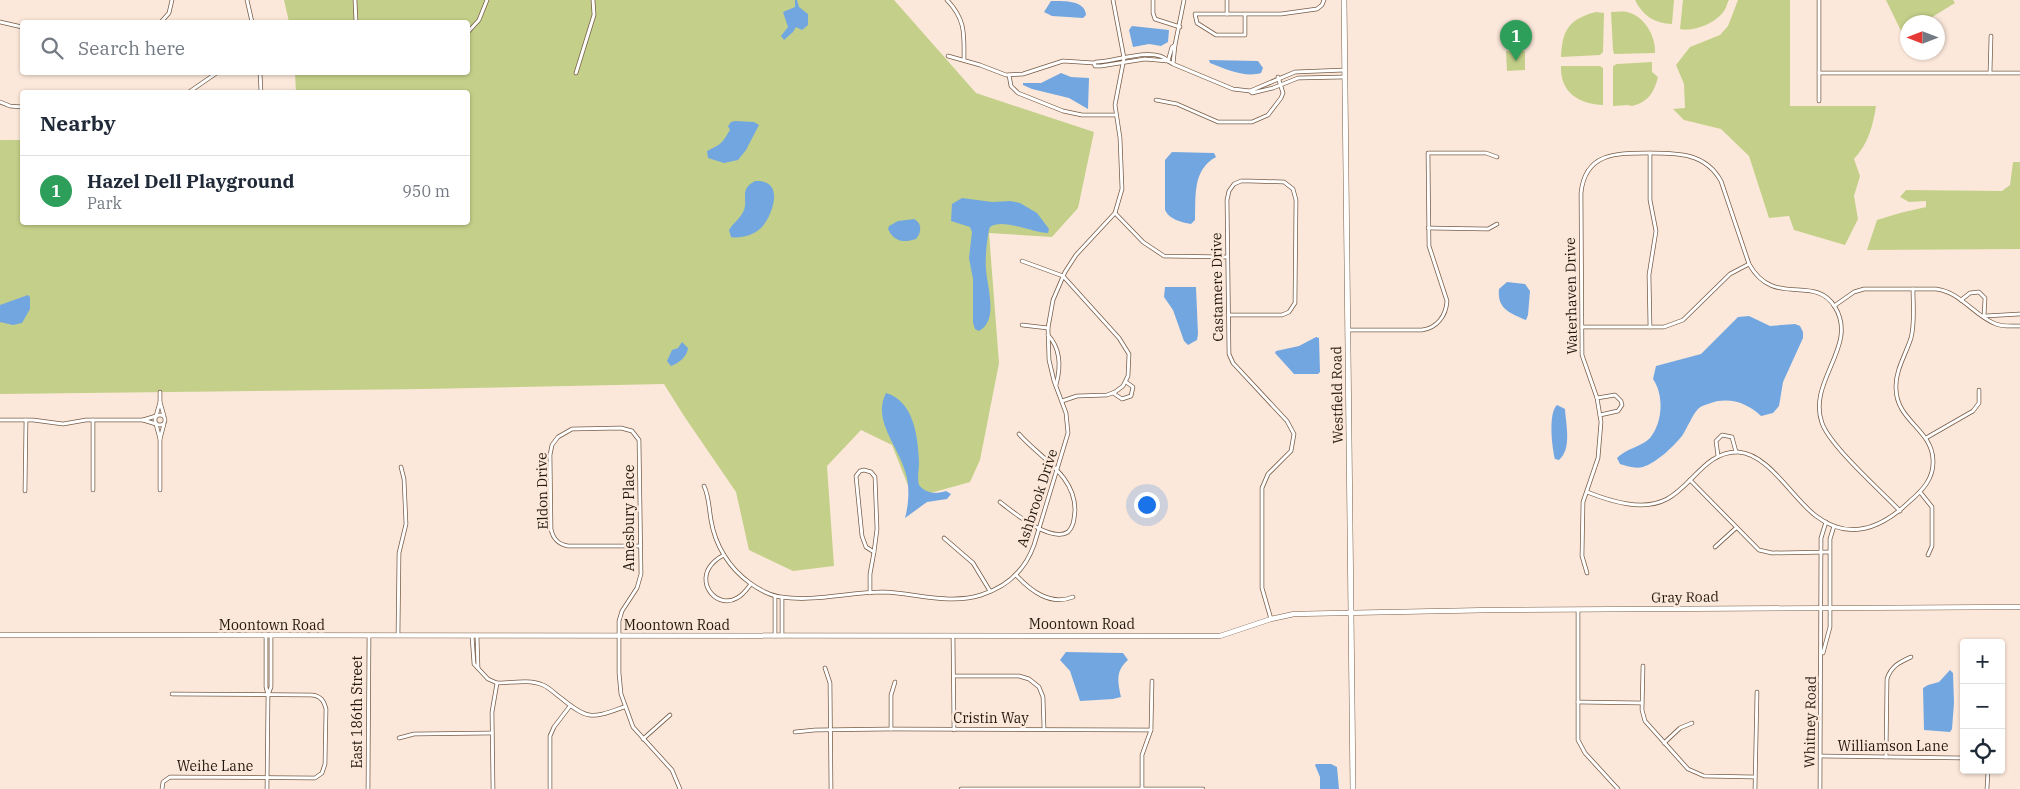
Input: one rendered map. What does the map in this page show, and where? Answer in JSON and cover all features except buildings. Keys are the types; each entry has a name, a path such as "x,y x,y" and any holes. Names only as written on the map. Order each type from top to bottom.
{"main road":[{"name":"Westfield Road","path":"1344,0 1353,789"}],"street":[{"path":"163,20 169,13 172,0"},
{"path":"247,0 252,20"},
{"path":"355,0 356,20"},
{"path":"470,30 479,20 487,0"},
{"path":"576,73 594,15 593,0"},
{"path":"946,0 958,13 962,23 964,60"},
{"name":"Ashbrook Drive","path":"704,486 708,496 714,533 724,555 736,572 751,584 775,596 809,599 885,592 955,599 970,598 1003,586 1016,575 1030,556 1056,470 1065,450 1068,433 1068,419 1049,360 1048,328 1053,300 1063,276 1081,249 1115,213 1120,199 1122,183 1116,97 1124,58 1113,0"},
{"path":"1153,0 1155,19 1180,27"},
{"path":"1173,64 1174,46 1180,27 1184,0"},
{"path":"1227,0 1227,14"},
{"path":"1245,14 1245,35 1216,35 1197,23 1195,14 1227,14 1245,14 1281,14 1317,9 1324,0"},
{"path":"1819,0 1819,101"},
{"path":"0,22 20,27"},
{"path":"1990,73 1991,36"},
{"path":"1168,61 1174,46"},
{"path":"1094,64 1096,62 1151,55 1165,58 1173,64 1233,89 1250,91 1252,93 1304,77 1345,77"},
{"path":"948,56 1009,76 1064,61 1094,64 1095,66 1146,59 1162,62 1168,61"},
{"path":"1250,91 1278,77 1295,72 1345,70"},
{"path":"1819,73 2020,72"},
{"path":"193,90 214,75"},
{"path":"260,75 261,90"},
{"path":"1009,76 1011,86 1018,93 1063,111 1082,115 1116,115"},
{"path":"1156,100 1177,104 1218,122 1252,122 1264,118 1276,106 1283,93 1278,77"},
{"path":"0,102 20,108"},
{"path":"1347,330 1425,330 1441,320 1447,301 1430,250 1428,228 1428,153 1486,153 1497,157"},
{"path":"1650,327 1649,275 1656,231 1650,200 1650,153 1690,155 1702,160 1715,172 1724,188 1749,264 1759,277 1770,285 1781,289 1811,290 1824,296 1834,306 1840,320 1841,338 1820,392 1818,404 1820,418 1829,436 1900,511"},
{"name":"Waterhaven Drive","path":"1587,572 1582,556 1582,509 1599,451 1600,415 1597,398 1583,360 1581,193 1584,179 1593,165 1605,157 1616,154 1650,153"},
{"name":"Castamere Drive","path":"1228,315 1275,316 1286,314 1292,309 1296,298 1296,200 1291,186 1282,181 1241,181 1231,188 1227,200 1228,315 1229,354 1231,360 1287,421 1294,434 1291,451 1268,474 1262,488 1262,588 1271,619"},
{"path":"1115,213 1143,242 1164,256 1228,257"},
{"path":"1428,228 1488,229 1497,224"},
{"path":"1022,261 1063,276 1125,344 1129,359 1129,372 1126,382 1113,394 1077,396 1062,401"},
{"path":"1582,328 1670,326 1683,320 1730,274 1749,264"},
{"path":"1834,306 1854,292 1864,289 1946,290 1997,324 2020,326"},
{"path":"1587,492 1619,503 1655,503 1669,498 1718,456 1736,452 1752,456 1762,462 1810,511 1834,526 1851,529 1871,527 1889,519 1920,492 1930,478 1933,464 1931,448 1926,438 1902,411 1896,393 1896,380 1913,329 1913,289"},
{"path":"1961,300 1970,293 1979,292 1985,298 1984,316"},
{"path":"1984,316 2020,314"},
{"path":"1022,325 1048,328"},
{"path":"1048,334 1054,341 1058,355 1060,373 1056,386"},
{"path":"1113,394 1122,399 1131,396 1133,387 1126,382"},
{"path":"1926,438 1973,411 1979,403 1979,390"},
{"path":"160,392 160,402 165,420 160,439"},
{"path":"1597,398 1615,396 1622,401 1618,411 1600,415"},
{"path":"160,402 155,419 160,439 160,490"},
{"path":"0,420 26,420 53,424 94,420 143,420 161,415 164,416"},
{"path":"25,491 26,420"},
{"path":"93,490 94,420"},
{"path":"143,420 159,425 164,424"},
{"name":"Eldon Drive","path":"635,434 628,429 621,428 577,428 566,431 558,437 552,445 550,455 551,529 556,541 564,546 641,546"},
{"name":"Amesbury Place","path":"635,434 640,447 641,579 638,588 622,611 619,621 619,680 624,707 633,727 672,770 680,789"},
{"path":"1000,502 1052,534 1060,535 1068,532 1073,523 1075,506 1068,481 1019,434"},
{"path":"1718,456 1716,441 1722,435 1732,437 1736,452"},
{"path":"398,636 399,553 406,524 404,479 401,467"},
{"path":"870,593 870,574 874,552 877,529 875,477 871,472 864,470 860,471 856,476 862,536 866,547 874,552"},
{"path":"1690,480 1752,545 1764,552 1830,552"},
{"path":"1920,492 1932,507 1932,546 1928,555"},
{"name":"Whitney Road","path":"1820,789 1821,552 1822,533 1826,522"},
{"name":"Whitney Road","path":"1822,656 1828,637 1830,533 1834,526"},
{"path":"1715,547 1736,528"},
{"path":"944,538 973,563 990,591"},
{"path":"724,555 711,565 707,572 706,583 711,594 721,600 733,600 741,595 751,584"},
{"path":"1016,575 1033,591 1050,599 1064,600 1074,597"},
{"path":"775,596 775,636"},
{"path":"782,597 782,636"},
{"name":"Gray Road","path":"1351,614 1578,609 2020,607"},
{"path":"1578,609 1580,746 1618,789"},
{"name":"Moontown Road","path":"0,635 1220,636 1271,619 1294,614 1351,614"},
{"path":"953,635 954,730"},
{"path":"267,789 268,695 271,687 268,636"},
{"name":"East 186th Street","path":"368,789 369,636"},
{"path":"475,636 478,668 485,676 496,683 534,682 542,684 582,714 591,716 624,707"},
{"path":"1886,757 1887,679 1890,671 1898,663 1911,657"},
{"path":"1642,666 1642,702 1646,721 1688,769 1696,774 1708,776 1756,776"},
{"path":"826,668 830,679 831,789"},
{"path":"954,676 1019,676 1029,679 1039,687 1043,696 1044,729"},
{"path":"1142,789 1142,755 1151,730 1152,681"},
{"path":"891,729 891,695 895,682"},
{"path":"493,789 492,706 496,683"},
{"path":"1755,789 1757,692"},
{"path":"172,694 268,695"},
{"name":"Weihe Lane","path":"162,789 164,780 170,777 315,778 324,770 326,755 326,709 322,698 312,695 268,695"},
{"path":"1578,702 1642,702"},
{"path":"550,789 550,736 570,706"},
{"path":"643,739 670,715"},
{"path":"1664,743 1680,728 1692,723"},
{"name":"Cristin Way","path":"795,732 891,729 1151,730"},
{"path":"399,738 414,734 492,733"},
{"name":"Williamson Lane","path":"1821,756 1960,758"},
{"path":"1987,789 1988,774"},
{"path":"961,789 1203,789"}],"green space":[{"path":"284,0 894,0 976,93 1094,132 1078,208 1052,237 989,233 999,363 980,460 970,482 913,498 892,445 861,430 827,466 834,566 793,571 749,550 736,492 664,384 0,394 0,140 20,140 20,225 470,225 470,90 296,90 295,75 470,75 470,20 289,20"},
{"path":"1635,0 1674,0 1672,24 1666,24 1650,18 1641,10"},
{"path":"1683,0 1729,0 1725,10 1716,19 1704,26 1686,30 1680,29"},
{"path":"1738,0 1790,0 1790,106 1876,106 1869,134 1863,147 1854,159 1860,176 1854,196 1858,219 1845,245 1794,230 1789,216 1769,218 1749,156 1721,129 1684,120 1673,109 1685,108 1684,84 1676,65 1690,47 1720,35 1728,26"},
{"path":"1886,0 1953,0 1955,3 1935,15 1900,15 1900,29"},
{"path":"1596,12 1604,13 1603,52 1600,55 1561,57 1563,40 1569,27 1579,18"},
{"path":"1611,12 1627,12 1639,18 1648,28 1654,40 1655,53 1614,54"},
{"path":"1506,51 1525,51 1525,70 1507,71"},
{"path":"1652,62 1652,72 1658,77 1655,88 1650,96 1632,106 1613,106 1613,66 1617,64"},
{"path":"1561,66 1600,66 1603,68 1603,105 1586,102 1572,95 1564,83 1561,75"},
{"path":"2013,162 2020,162 2020,249 1867,250 1877,220 1926,207 1926,201 1909,202 1900,197 1906,190 2002,191 2010,185"}],"water":[{"path":"795,0 797,0 799,7 808,14 808,25 802,30 796,27 784,40 781,36 788,27 783,12 795,7"},
{"path":"1051,1 1068,1 1078,4 1085,10 1086,15 1083,18 1052,16 1044,12"},
{"path":"1132,26 1169,30 1168,42 1161,46 1149,44 1133,47 1129,30"},
{"path":"1209,60 1258,61 1263,68 1261,73 1242,74 1210,63"},
{"path":"1061,73 1071,77 1089,78 1088,109 1069,98 1023,85 1023,83 1041,83"},
{"path":"731,122 754,122 759,125 746,150 738,160 724,163 708,158 707,151 721,143 730,130 728,126"},
{"path":"1172,152 1214,153 1216,157 1208,162 1199,177 1196,193 1195,220 1191,224 1173,218 1165,210 1165,160"},
{"path":"755,181 766,182 774,192 771,212 758,230 743,237 731,237 729,230 744,210 747,187"},
{"path":"962,198 1020,203 1037,213 1049,229 1048,233 1002,224 990,227 987,241 986,265 990,312 989,320 979,331 975,329 973,323 973,279 969,258 972,232 970,227 951,221 952,204"},
{"path":"914,219 919,223 920,228 916,239 907,241 896,239 888,229 889,226 898,221"},
{"path":"1507,282 1525,284 1530,291 1526,320 1502,306 1499,289"},
{"path":"1165,287 1196,287 1198,334 1197,340 1188,345 1184,341 1173,310 1164,297"},
{"path":"28,295 30,297 30,309 22,323 13,325 0,322 0,305"},
{"path":"1749,316 1770,326 1795,324 1800,326 1803,332 1803,338 1783,382 1779,406 1773,413 1761,416 1743,404 1729,401 1715,402 1702,406 1693,415 1682,436 1659,458 1640,468 1620,464 1617,458 1647,441 1658,424 1660,400 1657,385 1653,379 1656,366 1701,354 1738,317"},
{"path":"1316,337 1319,338 1320,372 1318,374 1294,374 1275,353 1276,351 1299,346"},
{"path":"682,342 688,348 686,354 680,361 671,366 667,361 672,350 678,348"},
{"path":"886,393 895,397 903,404 913,421 916,431 919,462 919,485 928,492 939,493 946,491 951,494 947,499 927,502 905,518 908,482 902,462 884,423 882,413"},
{"path":"1557,405 1565,409 1567,436 1566,450 1559,460 1555,459 1552,431 1552,415"},
{"path":"1066,652 1123,653 1128,660 1121,668 1118,677 1121,697 1080,701 1070,671 1060,660"},
{"path":"1950,670 1953,673 1954,703 1952,729 1950,732 1924,730 1923,688 1939,682"},
{"path":"1316,764 1331,764 1337,767 1339,789 1320,789 1320,777"}],"place":[{"name":"Hazel Dell Playground","path":"1516,61"}]}
